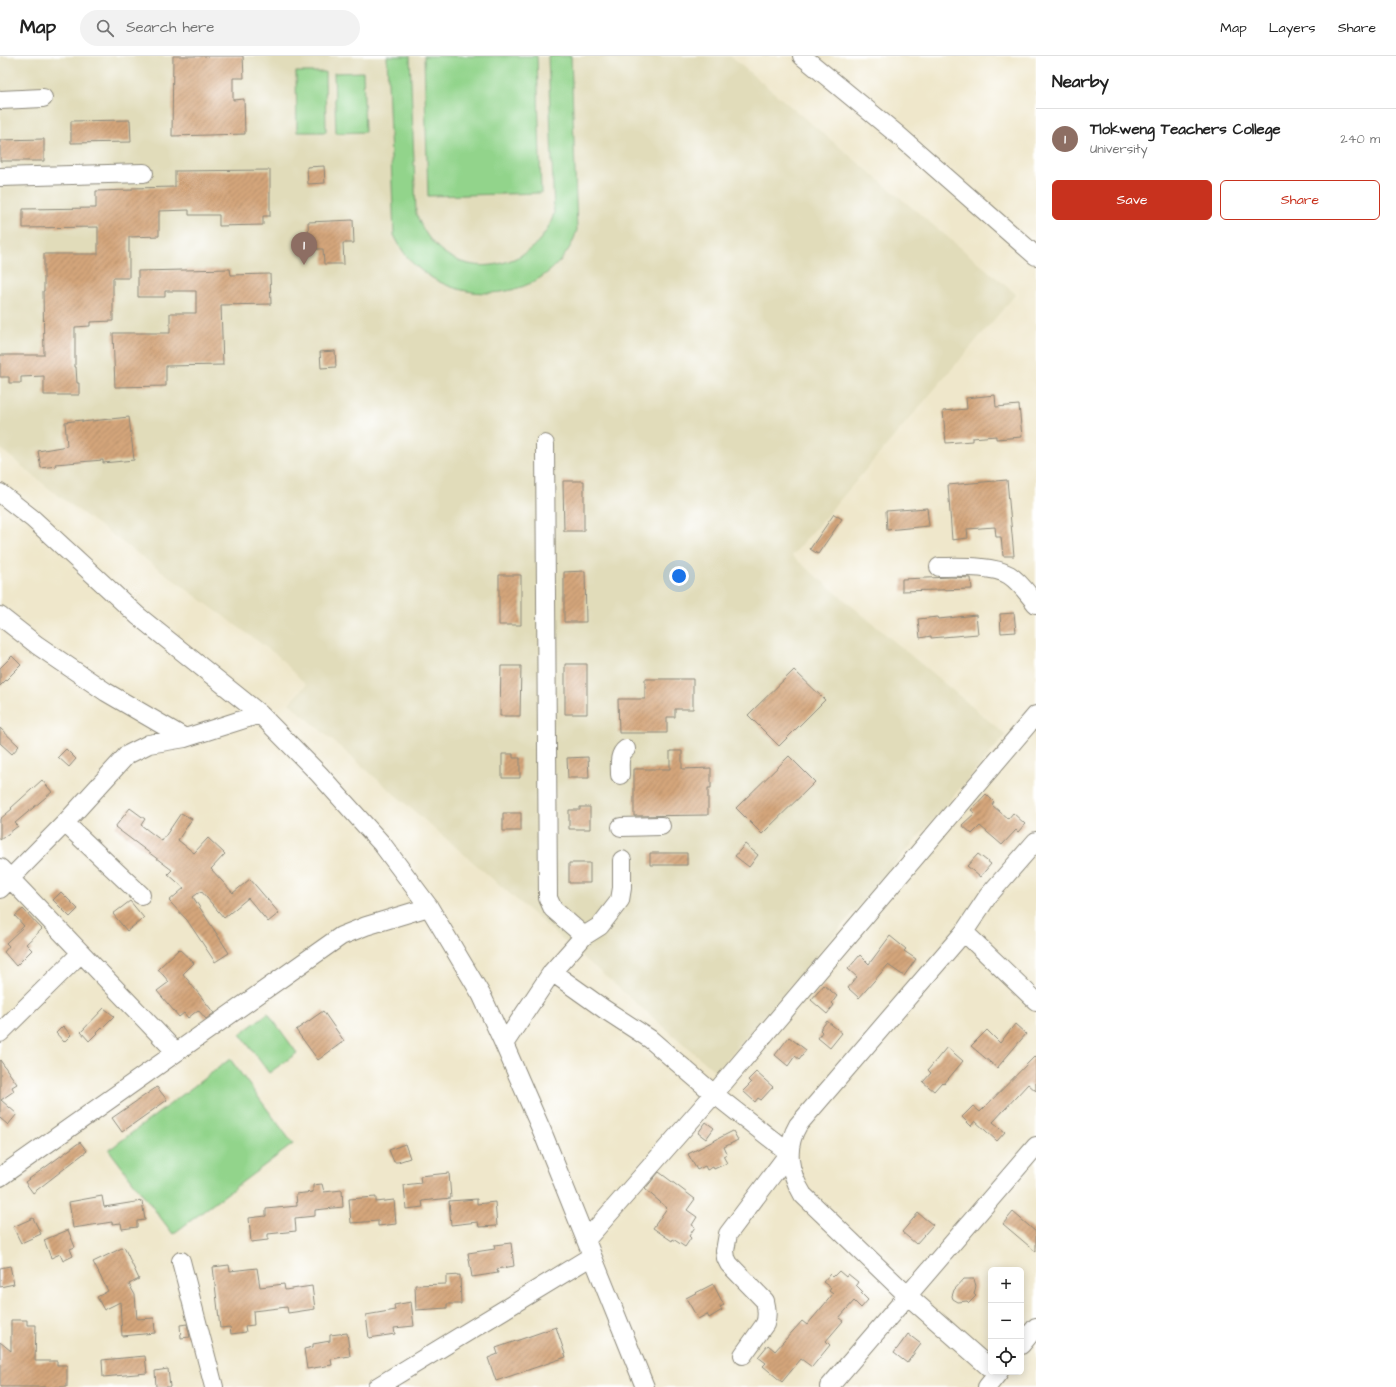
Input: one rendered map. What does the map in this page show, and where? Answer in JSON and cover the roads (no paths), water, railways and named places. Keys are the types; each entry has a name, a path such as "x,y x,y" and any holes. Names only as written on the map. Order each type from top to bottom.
{"street":[{"path":"802,56 898,135 1036,256"},
{"path":"0,100 43,98"},
{"path":"0,177 144,174"},
{"path":"545,444 548,898 553,909 584,936"},
{"path":"0,493 33,519 138,616 260,714 319,774 382,844 429,907 482,996 504,1044 542,1130 645,1387"},
{"path":"939,566 987,569 1003,572 1017,581 1036,604"},
{"path":"0,616 37,645 106,692 185,738"},
{"path":"176,1052 82,953 3,879 65,823 127,755 149,744 185,738 260,714"},
{"path":"377,1387 589,1248 714,1094 1036,715"},
{"path":"620,775 620,759 622,753 626,749"},
{"path":"65,823 142,895"},
{"path":"621,827 661,826"},
{"path":"988,1369 907,1295 803,1195 795,1180 789,1153 791,1140 798,1125 964,932 988,896 1036,841"},
{"path":"504,1044 552,972 584,936 600,926 620,900 622,888 622,860"},
{"path":"0,1177 341,936 366,926 429,907"},
{"path":"964,932 1036,1001"},
{"path":"0,1032 82,953"},
{"path":"552,972 650,1040 714,1094 789,1153"},
{"path":"829,1387 1036,1146"},
{"path":"743,1355 765,1324 767,1320 767,1308 765,1301 729,1264 725,1251 728,1234 789,1153"},
{"path":"181,1262 214,1387"},
{"path":"1024,1341 1036,1327"}],"place":[{"name":"Tlokweng Teachers College","path":"304,265"}]}
